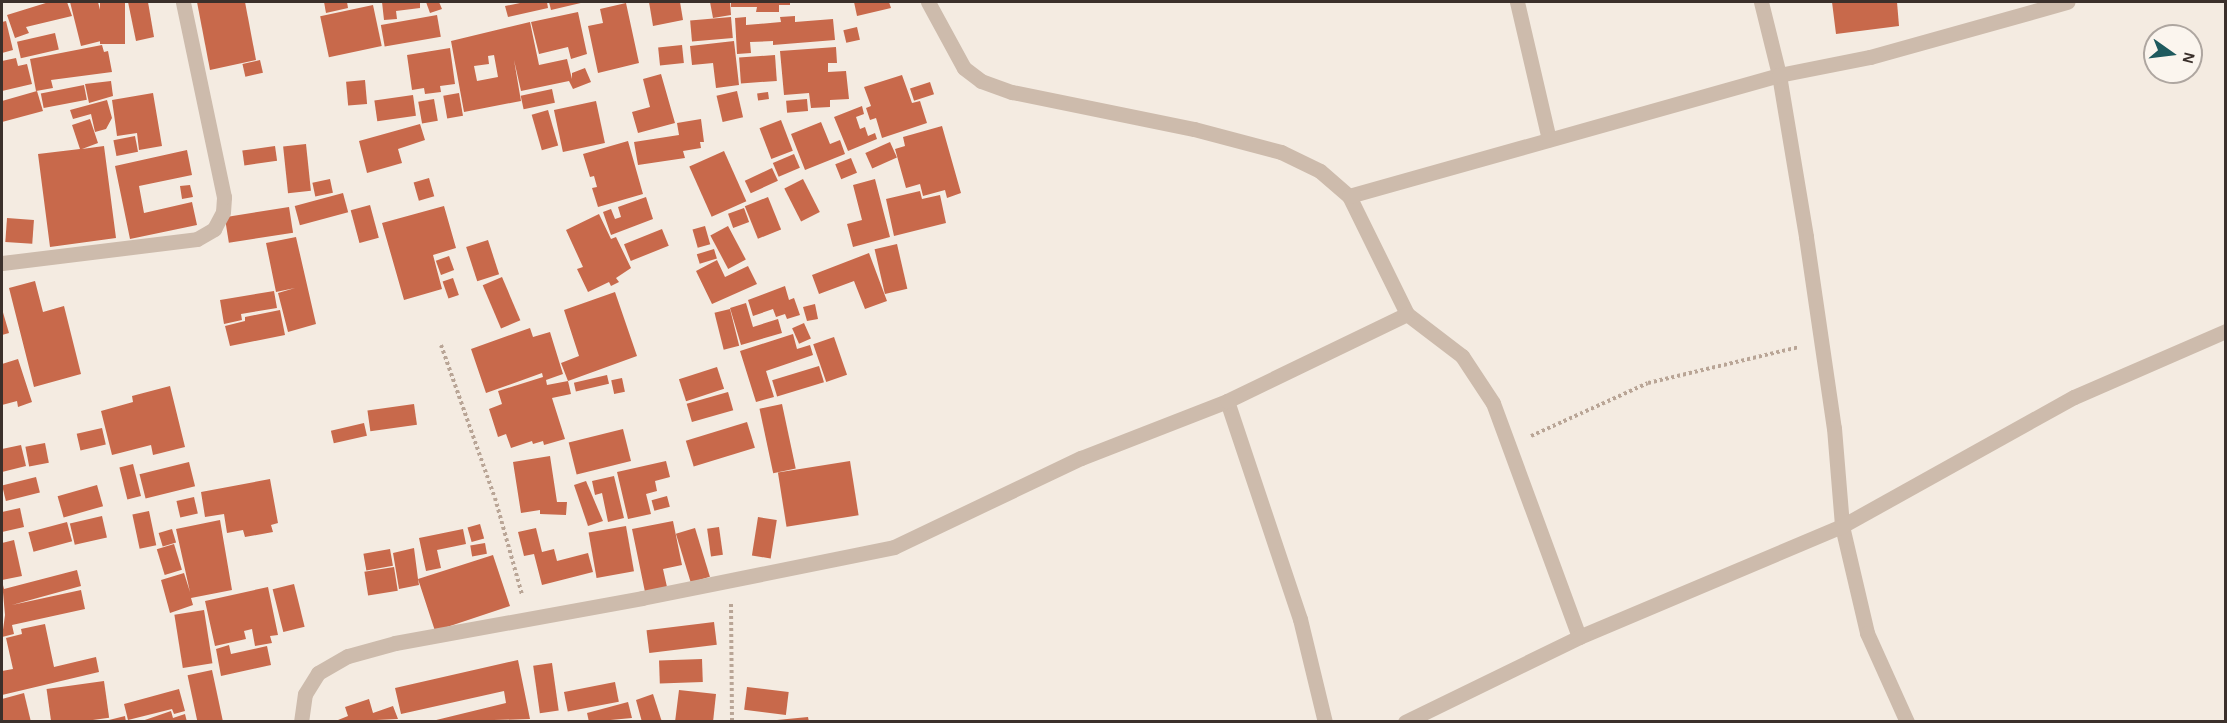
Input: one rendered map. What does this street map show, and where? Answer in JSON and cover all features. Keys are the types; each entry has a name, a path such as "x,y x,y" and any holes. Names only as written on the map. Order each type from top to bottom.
{"street":[{"path":"2,263 197,239 214,229 223,212 224,197 183,2"},
{"path":"928,2 964,68 981,81 1012,92 1194,129 1281,152 1320,171 1349,196 1407,314 1462,356 1493,403 1510,443 1579,637"},
{"path":"1517,2 1549,139"},
{"path":"1761,2 1779,75 1834,428 1842,526 1867,633 1907,722"},
{"path":"1349,196 1779,75 1870,57 2067,2"},
{"path":"301,722 305,694 318,674 348,656 394,643 894,547 1081,458 1227,401 1407,314"},
{"path":"1405,722 1579,637 1842,526 2074,397 2226,331"},
{"path":"1227,401 1300,619 1325,722"}],"path":[{"path":"1510,443 1562,425 1648,383 1820,341"},
{"path":"441,345 495,498 529,618"},
{"path":"731,579 732,722"}],"building":[{"path":"49,2 67,2 72,16 26,27 29,33 15,38 7,15"},
{"path":"70,2 98,2 106,33 100,35 101,41 81,46"},
{"path":"100,2 125,2 125,44 100,44"},
{"path":"128,2 148,2 154,37 136,41"},
{"path":"197,2 245,2 256,60 210,70"},
{"path":"324,2 347,2 348,8 326,13"},
{"path":"382,2 420,2 420,8 396,11 397,19 384,20"},
{"path":"426,2 439,2 442,9 430,13"},
{"path":"525,2 547,2 548,8 508,17 505,6"},
{"path":"549,2 585,2 551,10"},
{"path":"649,2 680,2 683,20 653,26"},
{"path":"710,2 730,2 731,15 713,18"},
{"path":"731,2 790,2 790,5 779,5 779,12 756,12 757,7 731,7"},
{"path":"854,2 889,2 891,8 857,16"},
{"path":"1832,2 1897,2 1899,26 1836,34"},
{"path":"626,3 639,63 598,73 588,26 603,23 600,9"},
{"path":"373,5 382,46 329,57 320,16"},
{"path":"578,12 587,54 571,59 568,47 539,54 531,22"},
{"path":"437,15 441,37 385,47 381,25"},
{"path":"795,16 795,22 833,19 835,40 773,45 773,41 750,42 751,53 737,54 735,18 746,17 746,25 781,22 780,17"},
{"path":"731,17 733,38 692,41 690,21"},
{"path":"6,21 13,50 2,53 2,22"},
{"path":"530,22 539,65 567,59 572,79 572,73 585,68 591,82 573,89 569,81 521,91 514,60 521,101 464,112 451,41","holes":["494,55 498,77 477,81 474,66 489,64 488,56"]},
{"path":"857,27 860,40 846,43 843,30"},
{"path":"55,33 59,50 21,58 17,42"},
{"path":"734,41 739,85 716,88 713,63 692,65 690,46"},
{"path":"102,45 104,52 108,51 112,72 51,80 53,88 36,91 30,59"},
{"path":"682,45 684,63 660,65 658,48"},
{"path":"836,47 837,63 828,63 828,72 846,71 849,99 830,100 830,107 811,108 809,93 784,95 780,51"},
{"path":"450,48 455,84 440,86 441,92 425,94 424,88 412,90 407,55"},
{"path":"775,55 777,81 741,83 739,58"},
{"path":"16,58 18,66 27,64 32,84 2,91 2,61"},
{"path":"260,60 263,73 245,77 242,64"},
{"path":"661,74 675,123 638,133 632,112 650,107 643,79"},
{"path":"902,75 912,103 920,101 927,123 882,138 876,118 870,120 866,108 871,106 864,87"},
{"path":"365,80 367,104 348,106 346,82"},
{"path":"111,81 113,96 89,103 85,84"},
{"path":"930,82 934,94 914,101 910,88"},
{"path":"84,85 87,100 44,108 41,93"},
{"path":"552,89 555,103 524,109 521,96"},
{"path":"37,91 43,111 2,122 2,101"},
{"path":"737,91 743,117 723,122 717,96"},
{"path":"768,92 769,99 758,100 757,94"},
{"path":"153,93 162,146 139,150 137,133 117,136 112,100"},
{"path":"459,93 463,116 447,118 443,96"},
{"path":"413,95 416,116 377,121 374,100"},
{"path":"434,99 438,121 422,123 418,102"},
{"path":"807,99 808,111 787,113 786,101"},
{"path":"107,100 112,118 106,129 95,132 91,114 73,119 70,110"},
{"path":"596,101 605,143 563,152 554,110"},
{"path":"862,106 864,114 856,117 860,129 865,127 868,136 875,133 877,139 848,151 834,117"},
{"path":"548,110 558,146 542,150 532,115"},
{"path":"90,119 98,143 82,149 104,146 116,238 50,247 38,154 80,149 72,125"},
{"path":"701,119 704,142 700,142 701,148 683,151 685,158 638,165 634,142 679,135 677,123"},
{"path":"781,120 793,151 771,159 760,128"},
{"path":"821,122 830,144 840,140 845,154 805,170 791,134"},
{"path":"420,124 425,140 398,149 402,163 367,173 359,141"},
{"path":"942,126 961,193 947,198 945,190 923,196 920,184 906,188 895,149 905,146 903,137"},
{"path":"135,136 138,152 116,156 113,140"},
{"path":"628,141 643,194 598,207 592,188 597,187 594,176 590,177 583,154"},
{"path":"890,142 897,158 872,169 865,153"},
{"path":"306,144 311,191 288,193 283,146"},
{"path":"275,146 277,161 244,165 242,151"},
{"path":"187,150 192,175 139,186 144,213 192,202 197,225 130,239 115,166"},
{"path":"724,151 746,201 712,217 689,166"},
{"path":"794,154 800,168 779,177 773,163"},
{"path":"851,158 857,173 841,179 835,164"},
{"path":"772,168 778,181 751,193 745,181"},
{"path":"429,178 434,196 419,201 414,182"},
{"path":"330,179 333,193 315,196 312,183"},
{"path":"803,179 820,212 801,222 784,189"},
{"path":"875,179 890,237 853,247 847,224 862,220 853,185"},
{"path":"190,185 193,197 182,199 180,186"},
{"path":"920,191 922,199 940,195 946,223 894,236 886,199"},
{"path":"343,193 348,212 300,225 295,206"},
{"path":"646,197 653,219 611,235 603,212 611,209 615,219 621,217 618,207"},
{"path":"768,197 781,229 758,239 745,206"},
{"path":"370,205 379,238 359,243 351,210"},
{"path":"444,206 456,248 433,255 442,289 404,300 382,223"},
{"path":"289,207 293,233 229,243 225,217"},
{"path":"744,208 749,222 733,228 728,214"},
{"path":"599,214 611,239 616,237 631,268 616,278 619,282 611,286 609,282 588,292 577,269 583,267 566,230"},
{"path":"7,218 34,220 32,244 5,242"},
{"path":"705,226 710,244 698,248 693,230"},
{"path":"728,226 746,260 728,269 710,235"},
{"path":"662,229 669,246 631,261 624,244"},
{"path":"296,237 316,324 288,332 278,293 295,288 276,292 266,243"},
{"path":"488,240 499,274 477,281 466,247"},
{"path":"897,244 907,289 885,294 875,249"},
{"path":"714,249 717,259 700,264 697,254"},
{"path":"869,253 887,301 865,309 854,281 819,294 812,275"},
{"path":"449,256 454,270 441,275 436,261"},
{"path":"717,260 725,277 748,266 757,284 712,304 696,271"},
{"path":"502,277 520,320 501,328 483,285"},
{"path":"453,278 459,295 448,299 443,282"},
{"path":"35,281 43,312 64,306 81,374 34,387 9,288"},
{"path":"785,286 789,300 794,298 800,315 787,319 785,314 776,317 773,309 753,316 748,300"},
{"path":"274,291 277,308 241,314 242,320 224,324 220,300"},
{"path":"615,292 637,356 568,381 561,363 579,356 564,310"},
{"path":"746,303 753,327 778,319 782,333 741,345 730,308"},
{"path":"815,304 818,319 807,321 803,307"},
{"path":"2,309 9,333 2,335"},
{"path":"730,309 739,346 724,350 714,313"},
{"path":"280,310 285,335 230,346 225,326 245,321 245,317"},
{"path":"804,323 811,339 799,344 792,328"},
{"path":"530,328 533,337 550,332 563,374 546,380 547,385 568,381 571,394 552,398 565,439 544,445 543,441 533,444 532,441 511,448 506,434 498,437 489,409 502,404 498,391 543,377 542,373 486,393 471,349"},
{"path":"793,334 797,349 810,345 813,355 766,371 774,397 756,402 740,351"},
{"path":"834,337 847,375 826,382 813,344"},
{"path":"18,359 32,402 18,407 17,401 2,405 2,364"},
{"path":"819,366 824,382 777,397 772,380"},
{"path":"717,367 724,389 686,401 679,379"},
{"path":"607,375 609,384 576,391 574,383"},
{"path":"622,378 625,392 614,394 611,380"},
{"path":"170,386 185,447 153,455 151,445 112,455 101,411 133,402 132,396"},
{"path":"728,392 733,410 692,422 687,404"},
{"path":"414,404 417,425 370,431 367,411"},
{"path":"782,404 796,469 773,473 760,409"},
{"path":"747,422 755,448 694,467 686,441"},
{"path":"364,423 367,436 334,443 331,431"},
{"path":"102,428 106,445 80,450 77,434"},
{"path":"623,429 631,461 577,475 569,443"},
{"path":"45,443 49,463 29,466 25,447"},
{"path":"21,445 26,466 2,472 2,449"},
{"path":"550,456 557,502 567,502 566,515 540,514 540,510 521,513 513,462"},
{"path":"666,461 670,477 655,481 657,491 646,494 651,514 628,519 617,472"},
{"path":"850,461 859,515 787,527 778,472"},
{"path":"189,462 195,486 146,499 140,474"},
{"path":"133,464 141,496 127,499 119,467"},
{"path":"614,476 624,518 608,522 602,493 595,495 592,481"},
{"path":"36,477 40,493 6,501 2,485"},
{"path":"270,479 278,523 271,525 273,532 245,537 243,530 227,533 224,514 205,517 201,492"},
{"path":"586,481 603,521 588,526 574,485"},
{"path":"97,485 103,506 64,517 58,496"},
{"path":"667,496 670,507 654,511 652,500"},
{"path":"194,497 198,514 180,518 176,501"},
{"path":"20,508 24,527 2,532 2,512"},
{"path":"149,511 156,545 140,549 132,515"},
{"path":"102,516 107,537 75,545 70,523"},
{"path":"758,517 777,520 771,558 752,556"},
{"path":"220,520 232,590 191,598 193,605 170,613 161,580 184,573 190,592 176,529"},
{"path":"673,521 682,565 663,569 667,587 645,592 632,529"},
{"path":"67,522 72,541 34,552 28,532"},
{"path":"480,524 484,538 472,542 468,528"},
{"path":"626,526 634,571 597,578 589,533"},
{"path":"719,527 723,555 711,556 707,529"},
{"path":"536,528 542,552 554,549 557,561 588,553 593,572 542,585 534,554 524,556 518,532"},
{"path":"695,528 710,577 691,583 676,534"},
{"path":"172,529 176,542 163,546 159,533"},
{"path":"463,529 466,544 437,550 441,568 426,571 419,538"},
{"path":"14,540 22,576 2,580 2,543"},
{"path":"485,543 487,554 472,556 470,546"},
{"path":"174,544 182,570 165,575 157,549"},
{"path":"414,548 419,585 399,589 393,553"},
{"path":"390,549 393,566 366,570 363,554"},
{"path":"493,555 510,606 435,631 418,579"},
{"path":"394,567 398,591 368,595 364,572"},
{"path":"77,570 81,586 12,605 81,590 85,609 12,625 14,634 2,637 5,615 2,581 4,589"},
{"path":"294,584 305,627 283,632 273,589"},
{"path":"268,587 278,635 270,636 272,643 255,646 252,629 244,631 246,639 215,646 205,601"},
{"path":"204,610 212,663 183,668 174,615"},
{"path":"714,622 717,645 649,653 647,630"},
{"path":"45,624 54,667 96,657 99,672 2,695 2,671 13,669 6,638 22,634 21,629"},
{"path":"229,645 231,654 267,646 271,665 221,676 216,649"},
{"path":"702,659 703,682 660,683 659,661"},
{"path":"518,660 530,719 428,722 506,703 504,691 401,714 395,688"},
{"path":"552,663 559,711 540,713 533,666"},
{"path":"212,670 223,722 197,722 188,675"},
{"path":"104,681 109,718 78,722 51,722 47,689"},
{"path":"615,682 619,702 568,712 564,692"},
{"path":"747,687 789,692 786,715 744,710"},
{"path":"179,689 185,711 174,714 172,709 128,720 124,704"},
{"path":"679,690 716,694 713,722 675,722"},
{"path":"24,693 31,722 2,722 2,699"},
{"path":"653,694 662,722 642,722 636,700"},
{"path":"369,699 373,713 393,706 398,719 333,722 348,716 345,707"},
{"path":"628,702 632,718 589,722 587,713"},
{"path":"171,711 173,718 185,714 187,722 139,722"},
{"path":"125,716 126,722 105,722 105,721"},
{"path":"808,717 809,722 777,722 777,720"}]}
